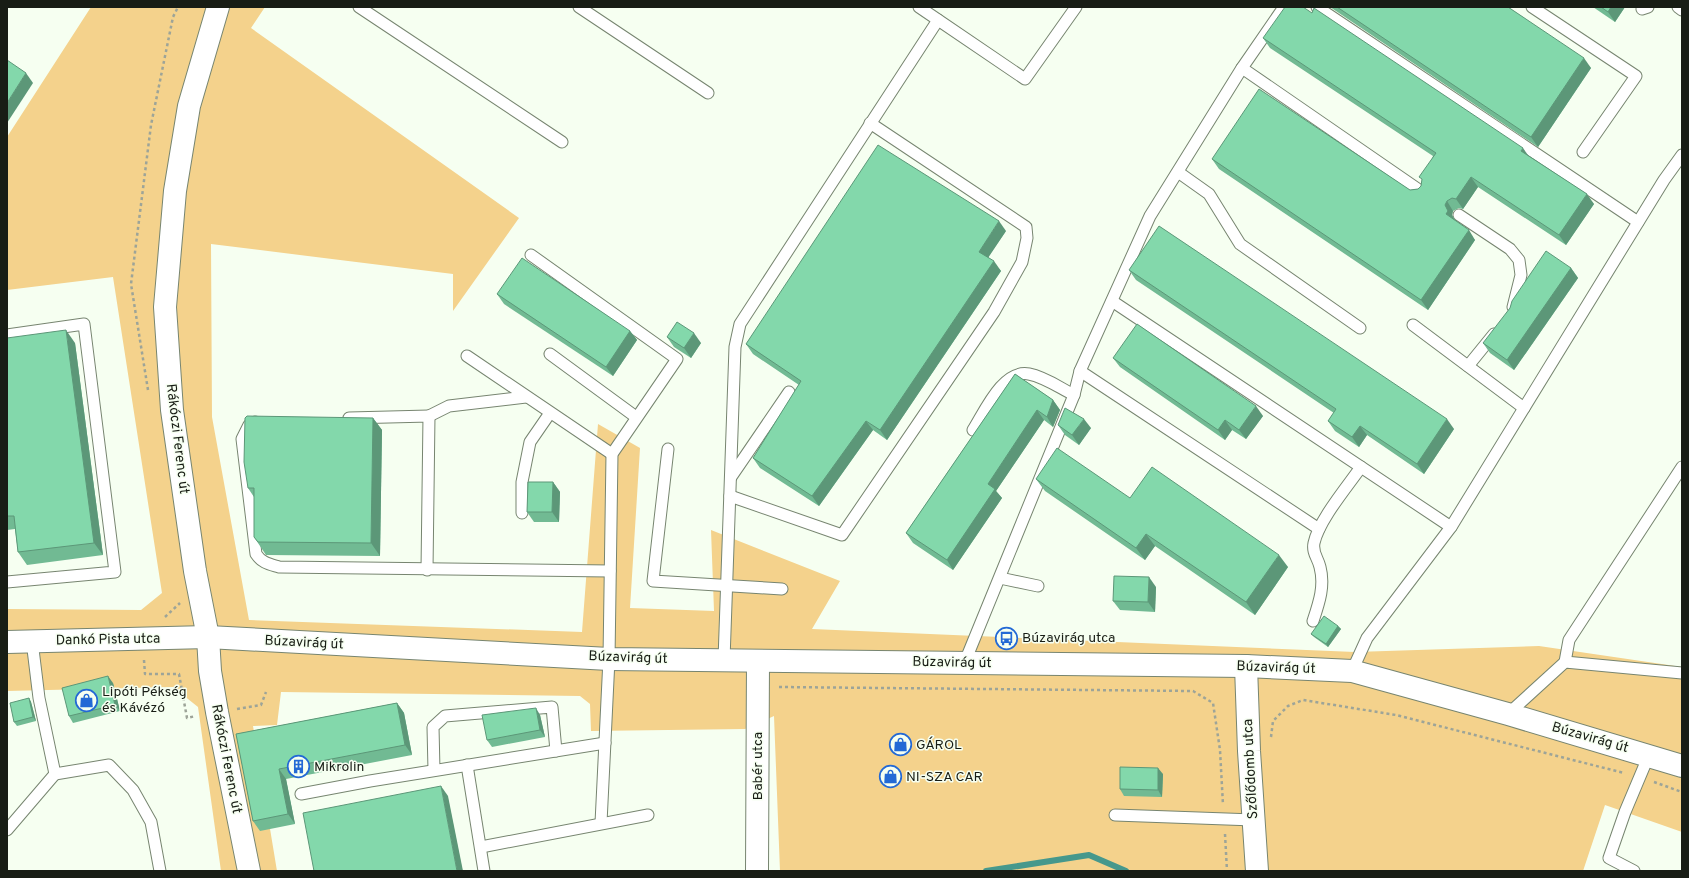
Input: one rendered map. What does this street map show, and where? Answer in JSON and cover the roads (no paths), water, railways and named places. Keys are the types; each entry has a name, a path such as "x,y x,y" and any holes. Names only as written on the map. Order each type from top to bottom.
{"street":[{"name":"Rákóczi Ferenc út","path":"218,7 189,106 175,191 165,307 172,410 195,571 208,637 210,671 217,712 249,871"},
{"name":"Dankó Pista utca","path":"7,642 208,637"},
{"name":"Búzavirág út","path":"208,637 609,659 1246,666 1352,671 1508,714 1682,766"},
{"name":"Babér utca","path":"757,871 758,661"},
{"name":"Szőlődomb utca","path":"1246,666 1257,871"}],"lane":[{"path":"359,7 562,142"},
{"path":"580,7 593,11 708,93"},
{"path":"919,7 1025,79 1076,7"},
{"path":"964,664 1074,395 1080,371 1150,216 1242,68 1284,7"},
{"path":"1317,7 1638,222"},
{"path":"1532,7 1636,76 1583,152"},
{"path":"1678,7 1682,10"},
{"path":"724,660 735,347 740,324 938,20"},
{"path":"1242,68 1422,192"},
{"path":"730,496 842,535 994,312 1022,262 1027,238 1026,227 870,123"},
{"path":"1352,671 1367,638 1451,527 1664,180 1682,156"},
{"path":"1178,172 1209,194 1240,244 1360,328"},
{"path":"1459,215 1510,249 1519,260 1521,275 1511,313 1468,366"},
{"path":"531,254 677,359 612,454 609,659 601,823"},
{"path":"1112,301 1451,527"},
{"path":"7,335 84,324 115,572 7,582"},
{"path":"1413,325 1524,408"},
{"path":"550,354 636,417"},
{"path":"467,356 612,454"},
{"path":"1080,371 1319,528"},
{"path":"973,430 1004,382 1016,374 1028,374 1039,377 1074,395"},
{"path":"731,477 790,392"},
{"path":"336,418 430,416 449,406 526,397"},
{"path":"522,513 522,482 530,442 550,413"},
{"path":"427,570 430,416"},
{"path":"267,419 259,419 249,425 242,440 256,554 260,560 279,567 427,570 610,571"},
{"path":"668,449 653,581 782,589"},
{"path":"1314,621 1322,589 1320,566 1314,552 1319,528 1361,467"},
{"path":"1508,714 1565,662 1569,640 1682,467"},
{"path":"1000,578 1038,586"},
{"path":"32,641 39,698 55,774"},
{"path":"1565,662 1682,673"},
{"path":"434,770 433,727 445,716 552,708 556,751"},
{"path":"301,794 434,770 605,743"},
{"path":"1634,871 1609,858 1639,777 1649,755"},
{"path":"7,830 55,774 109,765 133,790 151,822 160,871"},
{"path":"467,765 484,871"},
{"path":"481,847 648,815"},
{"path":"1115,815 1254,820"}],"waterway":[{"path":"986,871 1089,855 1126,871"}],"place":[{"name":"Búzavirág utca","path":"1007,638"},
{"name":"Lipóti Pékség és Kávézó","path":"86,700"},
{"name":"GÁROL","path":"900,745"},
{"name":"Mikrolin","path":"298,767"},
{"name":"NI-SZA CAR","path":"890,777"}]}
